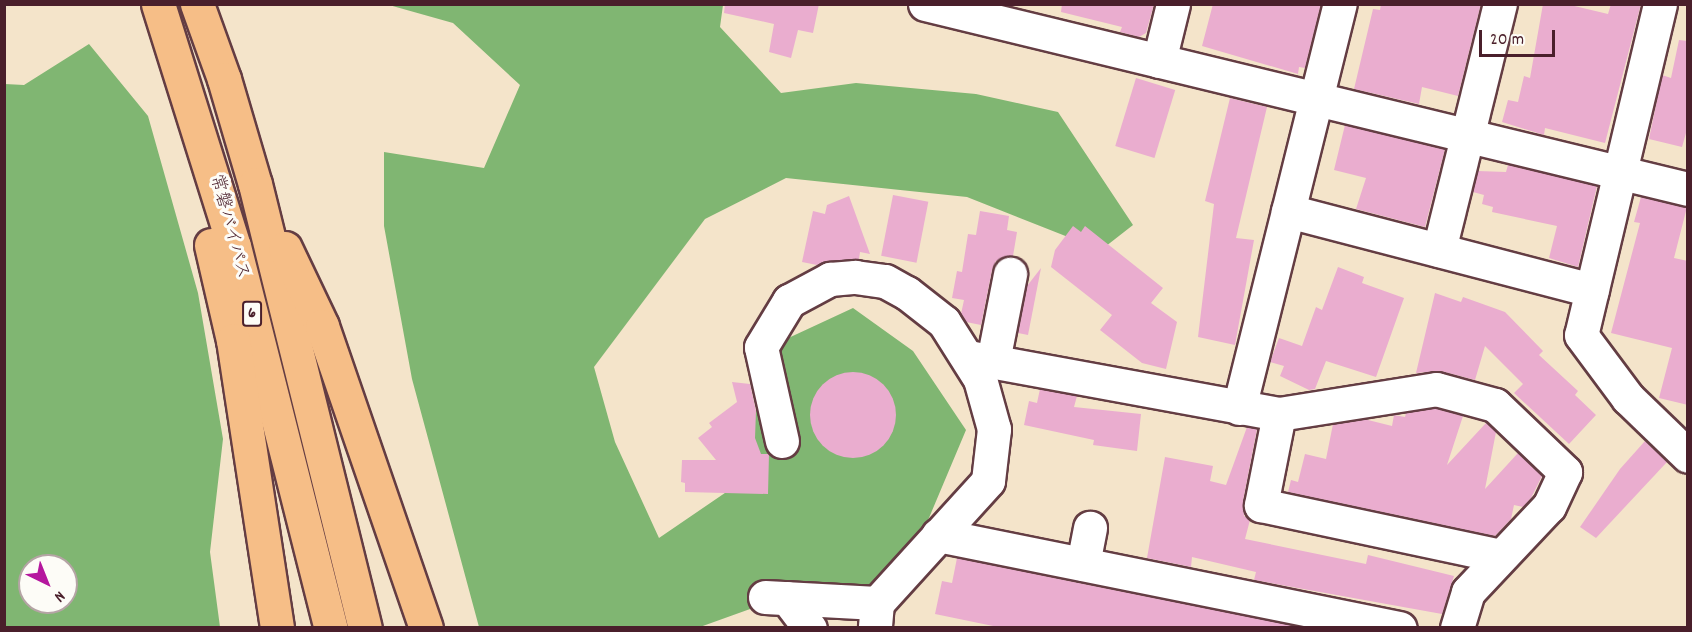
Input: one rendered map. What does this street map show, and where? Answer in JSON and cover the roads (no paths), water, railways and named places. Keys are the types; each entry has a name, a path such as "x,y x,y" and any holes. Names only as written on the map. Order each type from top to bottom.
{"highway":[{"name":"常磐バイパス","path":"197,4 224,79 255,184 365,627"},
{"name":"常磐バイパス","path":"161,17 205,142 234,246 331,627"},
{"path":"161,17 182,144 203,210 233,340 277,627"},
{"path":"255,184 322,326 426,627"}],"street":[{"path":"926,4 989,12 1159,61 1688,189"},
{"path":"1159,61 1173,4"},
{"path":"1239,408 1340,4"},
{"path":"1439,250 1500,4"},
{"path":"1660,4 1581,335 1628,398 1688,456"},
{"path":"1288,211 1592,290"},
{"path":"810,627 776,597 876,615 938,535 988,481 994,429 981,359 1010,274"},
{"path":"782,441 761,347 789,301 830,279 855,277 885,281 907,293 944,322 981,359 1279,414 1436,389 1494,405 1565,472 1549,506 1468,592 1457,627"},
{"path":"1279,414 1261,505 1501,556"},
{"path":"1083,564 1090,528"},
{"path":"938,535 1400,627"}]}
